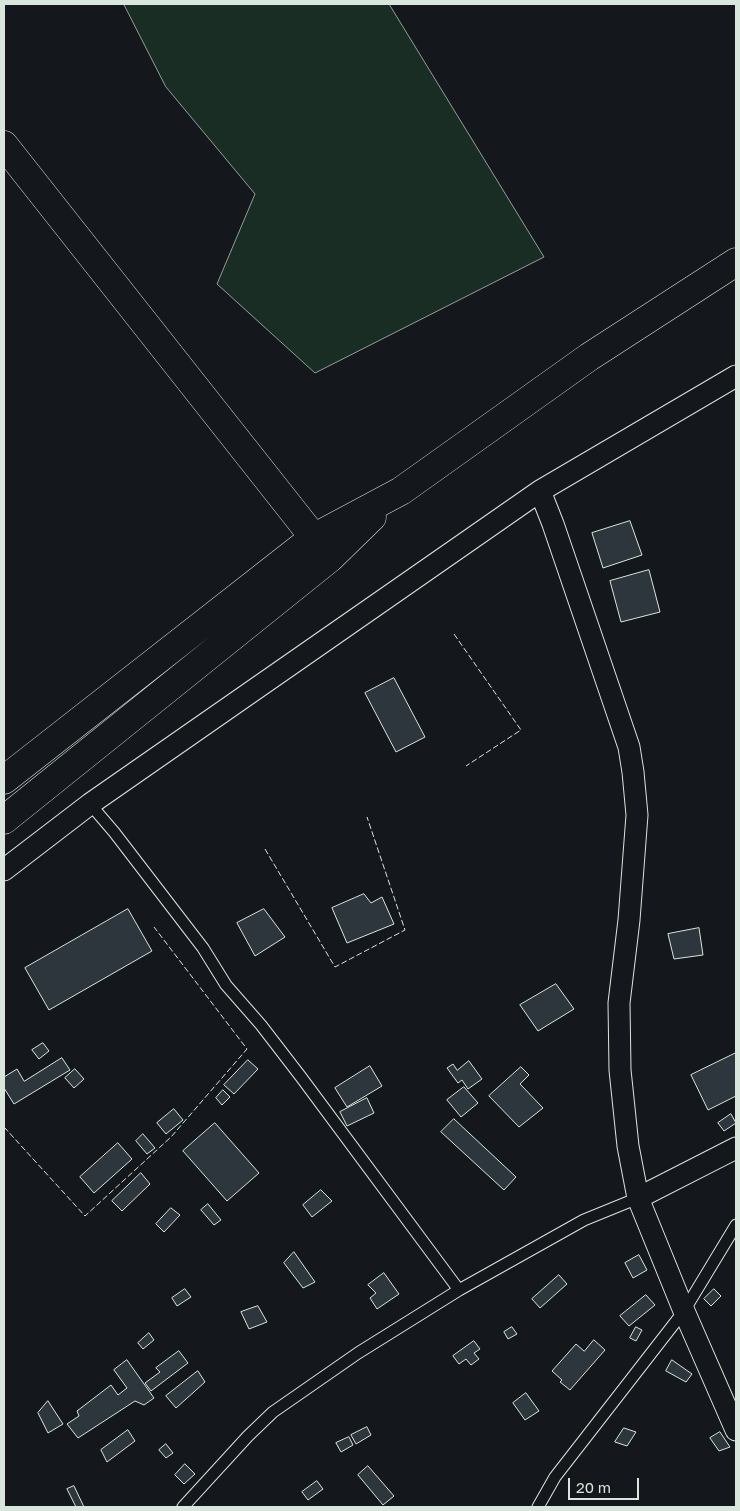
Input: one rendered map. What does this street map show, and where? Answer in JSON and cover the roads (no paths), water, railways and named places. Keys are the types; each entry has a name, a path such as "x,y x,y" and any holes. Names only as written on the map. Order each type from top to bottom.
{"highway":[{"path":"4,145 321,548"},
{"path":"4,780 321,548 589,357 736,262"},
{"path":"4,820 321,548"}],"street":[{"path":"4,870 90,804 540,491 736,376"},
{"path":"540,491 629,746 634,772 637,815 619,1003 620,1070 628,1146 638,1198 684,1311 736,1430"},
{"path":"638,1198 736,1148"}],"lane":[{"path":"90,804 114,832 203,948 226,985 261,1025 301,1077 458,1290"},
{"path":"183,1507 248,1436 273,1412 358,1353 458,1290 584,1220 638,1198"},
{"path":"538,1507 555,1477 684,1311 736,1225"}]}
